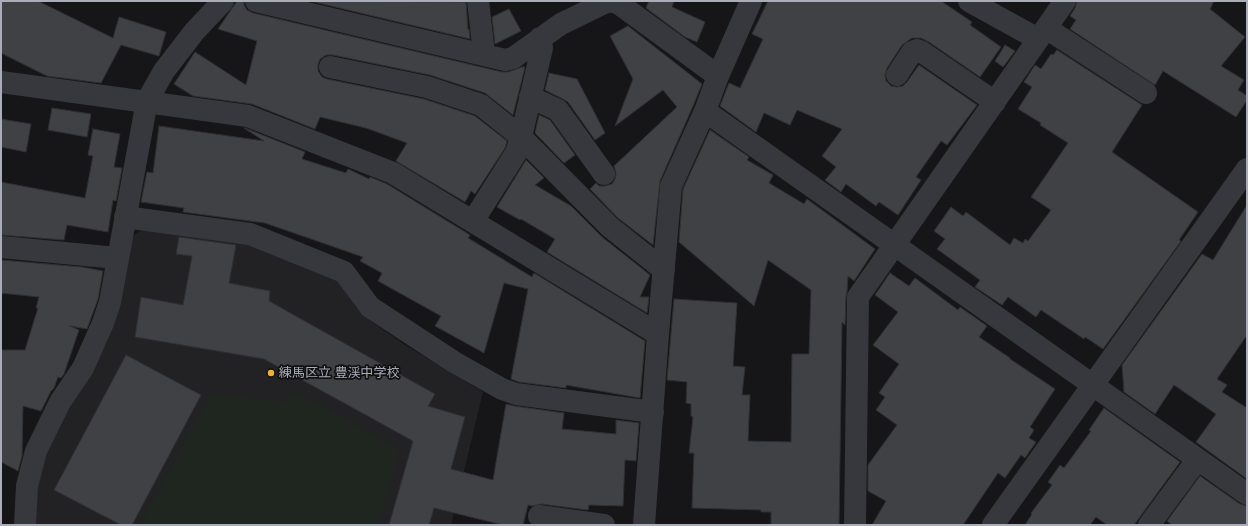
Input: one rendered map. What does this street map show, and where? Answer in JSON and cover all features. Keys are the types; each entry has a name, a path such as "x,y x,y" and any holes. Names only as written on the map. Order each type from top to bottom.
{"street":[{"path":"25,525 27,486 36,451 60,402 83,368 104,323 110,302 147,101 164,71 194,32 223,1"},
{"path":"256,1 505,60 509,60 561,24 608,1 614,1 718,76"},
{"path":"478,1 483,45 481,54"},
{"path":"644,525 658,334 671,186 751,1"},
{"path":"969,1 1042,34 1146,93"},
{"path":"855,525 858,297 1065,1"},
{"path":"473,221 516,153 542,48 540,38"},
{"path":"897,75 912,52 917,50 995,102"},
{"path":"330,67 427,86 481,105 521,137 610,227 664,270"},
{"path":"1,82 248,116 393,174 658,334"},
{"path":"530,97 558,110 604,174"},
{"path":"705,110 1247,494"},
{"path":"994,525 1247,169"},
{"path":"125,217 250,234 344,272 370,307 454,362 502,389 516,394 652,412"},
{"path":"1,247 117,258"},
{"path":"1149,525 1197,460"},
{"path":"539,516 604,525"}],"shaded area":[{"name":"練馬区立 豊渓中学校","path":"143,229 250,243 335,275 356,307 372,322 402,343 483,392 451,525 33,525 33,499 43,462 133,236"},
{"path":"292,393 305,397 399,449 379,525 140,525 211,394 287,402"}],"building":[{"path":"1,1 38,1 113,38 119,17 166,32 159,56 121,45 101,83 47,76 1,53"},
{"path":"237,1 244,1 244,5 247,10 253,13 502,72 508,72 525,67 513,115 485,93 430,75 333,55 326,55 320,59 318,64 318,71 322,77 327,79 424,99 475,116 507,141 505,148 475,194 471,191 465,202 396,161 407,143 366,128 320,117 315,129 252,104 193,96 174,84 195,52 246,85 257,41 218,29"},
{"path":"310,1 466,2 470,39"},
{"path":"649,1 674,1 672,7 705,22 697,42 685,37 646,8"},
{"path":"768,1 941,1 972,22 970,25 1001,47 980,77 921,38 912,38 902,45 887,68 885,75 886,81 891,86 903,86 919,65 977,105 947,145 941,141 916,177 921,180 898,215 879,202 876,206 846,184 841,192 825,180 836,167 822,156 842,129 797,110 790,125 764,113 756,132 720,106 729,83 740,88 763,39 752,34"},
{"path":"1077,1 1214,1 1210,9 1245,37 1221,66 1244,80 1238,90 1247,96 1247,100 1236,117 1163,71 1155,85 1070,29 1076,20 1070,16"},
{"path":"509,9 521,31 495,44 492,17"},
{"path":"628,26 702,84 660,181 653,245 618,218 590,189 596,183 599,186 612,184 616,173 614,166 677,107 663,90 615,126 633,79 610,36"},
{"path":"1005,45 1015,51 1003,67 995,61"},
{"path":"1057,50 1142,105 1112,152 1198,212 1179,240 1181,241 1103,349 1085,337 1084,339 1041,310 1036,317 1008,297 1002,305 975,287 980,280 937,249 945,239 934,231 951,207 963,216 966,212 1010,245 1014,238 1023,243 1025,239 1028,241 1051,210 1031,197 1068,143 1040,125 1041,123 1018,109 1032,87 1024,82 1035,65 1041,69 1051,54 1053,55"},
{"path":"549,73 577,79 605,133 595,140 568,102 545,90"},
{"path":"52,108 91,114 87,137 48,130"},
{"path":"539,115 550,120 575,155 564,163 535,133"},
{"path":"1,119 31,124 26,152 1,147"},
{"path":"159,126 264,141 245,128 305,152 302,159 346,173 348,169 369,179 370,177 387,184 470,235 468,238 532,277 534,273 645,341 640,398 566,385 566,388 519,382 511,379 528,289 504,283 484,353 435,326 441,316 378,281 382,273 360,261 363,257 265,223 183,212 184,208 141,202 147,172 153,173"},
{"path":"93,129 120,134 114,167 122,168 116,201 113,200 108,232 67,225 64,240 1,235 1,182 85,198 93,156 88,155"},
{"path":"710,130 749,157 747,160 773,175 769,183 804,204 807,199 875,249 854,281 848,276 845,325 842,322 839,525 771,525 771,512 761,512 761,510 692,508 694,453 689,453 693,417 691,416 691,404 686,403 687,382 667,380 674,299 737,303 733,366 745,367 742,395 750,395 748,441 791,442 792,354 809,354 811,290 768,260 754,306 679,242 683,189"},
{"path":"526,160 544,178 535,185 571,206 602,237 650,275 640,297 649,297 647,313 547,252 555,239 497,207"},
{"path":"1247,205 1247,335 1217,379 1227,385 1222,392 1247,408 1247,479 1196,442 1216,414 1174,385 1155,414 1124,392 1122,365 1202,254 1213,260"},
{"path":"179,237 236,245 229,283 270,291 269,301 435,394 428,406 465,417 451,469 493,480 506,404 564,413 562,429 616,434 616,420 639,423 636,461 625,460 623,506 589,505 588,510 541,504 532,506 528,505 523,525 503,525 434,508 429,525 389,525 413,441 264,359 135,337 141,297 183,305 192,256 176,254"},
{"path":"1,260 82,267 103,271 98,299 87,329 70,326 79,330 64,374 61,378 58,377 54,388 41,411 23,406 22,456 18,471 1,462 1,350 25,350 38,308 36,308 39,297 1,293"},
{"path":"890,273 909,286 915,278 958,310 960,307 987,326 979,337 1055,389 1030,427 1034,430 1029,438 1036,442 1025,458 1021,455 1005,478 998,473 963,525 872,525 886,501 868,491 868,465 897,425 876,410 885,397 879,393 899,364 873,345 898,312 875,295"},
{"path":"126,355 201,395 132,525 121,525 54,490"},
{"path":"1104,408 1180,462 1134,525 1107,525 1096,517 1090,525 1025,525 1032,514 1031,513 1052,485 1048,482 1060,465 1064,468 1091,431 1089,430"},
{"path":"1200,476 1240,504 1247,506 1247,525 1172,525 1167,521"}],"place":[{"name":"練馬区立 豊渓中学校","path":"271,373"}]}
